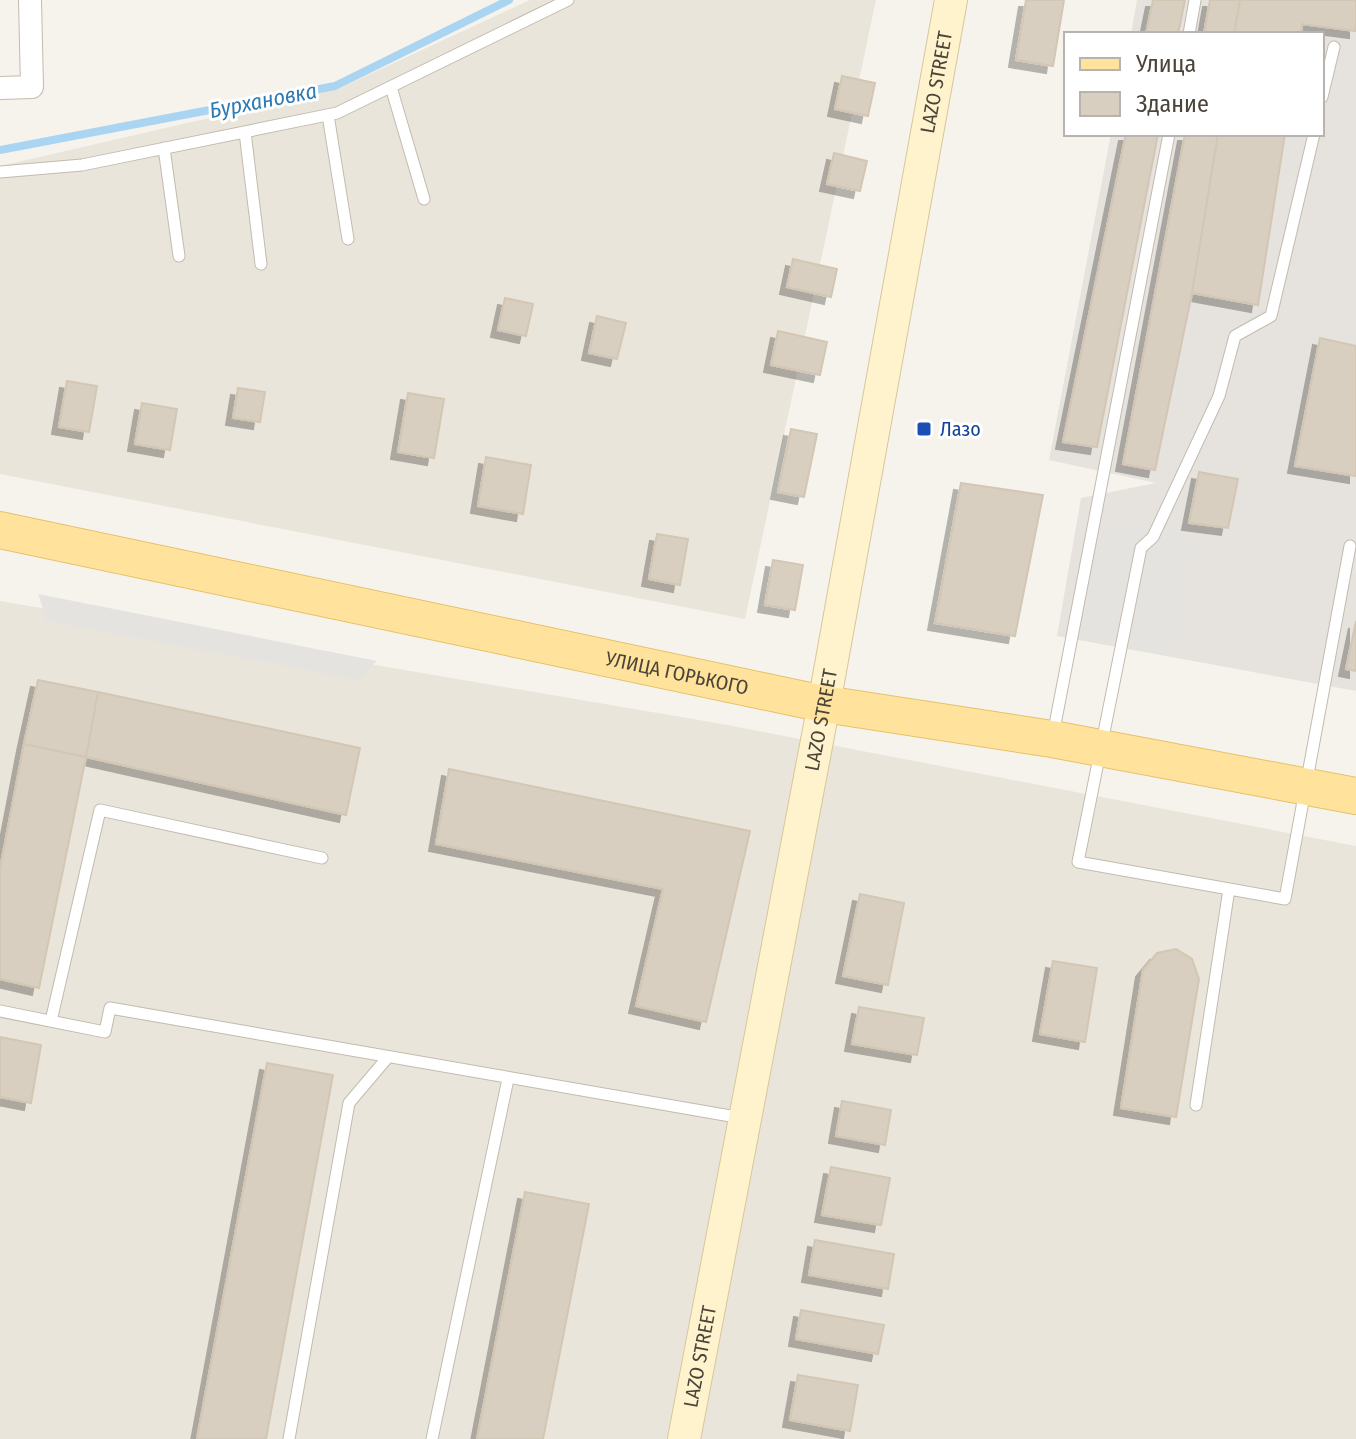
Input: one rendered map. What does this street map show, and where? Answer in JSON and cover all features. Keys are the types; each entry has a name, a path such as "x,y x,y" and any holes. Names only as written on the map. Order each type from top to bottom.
{"main road":[{"name":"LAZO STREET","path":"684,1439 747,1119 951,0"},
{"name":"УЛИЦА ГОРЬКОГО","path":"0,530 824,704 1052,739 1356,796"}],"street":[{"path":"0,88 32,87 30,0"}],"lane":[{"path":"0,172 82,165 328,115 568,0"},
{"path":"1189,32 1195,0"},
{"path":"1324,89 1334,47"},
{"path":"391,87 424,199"},
{"path":"328,115 348,239"},
{"path":"245,132 261,264"},
{"path":"1052,739 1169,136"},
{"path":"1314,136 1271,316 1235,336 1219,396 1153,537 1141,548 1078,862 1285,899 1350,546"},
{"path":"164,148 179,256"},
{"path":"51,1021 100,810 322,858"},
{"path":"1196,1105 1229,889"},
{"path":"0,1011 105,1032 110,1008 747,1119"},
{"path":"289,1439 349,1103 388,1057"},
{"path":"432,1439 508,1079"}],"shaded area":[{"path":"530,0 876,0 745,619 0,474 0,166 340,88"},
{"path":"1137,0 1356,0 1356,691 1057,636 1081,498 1156,483 1049,460 1111,136 1324,136 1324,32 1131,32"},
{"path":"1103,519 1197,538 1173,654 1079,635"},
{"path":"38,594 377,661 358,680 47,621"},
{"path":"0,601 722,724 1356,846 1356,1439 0,1439"}],"building":[{"path":"1026,0 1064,0 1053,66 1016,60"},
{"path":"1153,0 1185,0 1178,32 1146,32"},
{"path":"1210,0 1240,0 1234,32 1204,32"},
{"path":"1240,0 1356,0 1356,31 1302,24 1301,32 1234,32"},
{"path":"842,76 875,83 868,116 835,109"},
{"path":"1126,136 1158,136 1097,447 1063,442"},
{"path":"1185,136 1218,136 1192,293 1155,470 1123,464"},
{"path":"1218,136 1285,136 1258,305 1192,293"},
{"path":"834,153 867,161 860,191 827,184"},
{"path":"793,259 837,269 831,297 787,287"},
{"path":"505,298 533,304 526,336 498,330"},
{"path":"597,316 626,323 617,359 589,353"},
{"path":"778,331 827,342 820,375 771,365"},
{"path":"1320,338 1356,346 1356,476 1295,466"},
{"path":"67,381 97,386 89,432 59,427"},
{"path":"238,388 265,392 260,422 233,418"},
{"path":"408,393 444,399 434,458 398,452"},
{"path":"142,403 177,409 170,450 135,444"},
{"path":"791,429 817,434 804,497 778,492"},
{"path":"486,457 531,465 523,514 478,506"},
{"path":"1199,472 1238,479 1228,528 1189,523"},
{"path":"961,483 1043,495 1015,636 935,623"},
{"path":"961,483 1043,495 1015,636 935,623"},
{"path":"657,534 688,539 680,585 649,579"},
{"path":"773,560 803,565 795,610 765,605"},
{"path":"1356,621 1356,671 1346,669"},
{"path":"38,680 98,692 86,757 24,744"},
{"path":"98,692 360,748 346,815 86,757"},
{"path":"24,744 86,757 39,988 0,979 0,869"},
{"path":"449,769 750,831 706,1022 636,1006 663,889 436,844"},
{"path":"860,894 904,903 888,985 843,976"},
{"path":"1176,949 1192,959 1199,979 1176,1117 1121,1108 1143,970 1157,953"},
{"path":"1053,961 1097,968 1085,1042 1040,1034"},
{"path":"859,1007 924,1018 917,1055 852,1044"},
{"path":"0,1037 41,1045 31,1103 0,1097"},
{"path":"267,1063 333,1075 266,1439 197,1439"},
{"path":"842,1101 891,1110 885,1145 836,1136"},
{"path":"831,1167 890,1178 881,1225 822,1215"},
{"path":"525,1192 589,1204 543,1439 477,1439"},
{"path":"815,1240 894,1254 888,1289 809,1275"},
{"path":"801,1310 884,1325 878,1354 796,1339"},
{"path":"798,1375 858,1385 850,1431 790,1420"}],"waterway":[{"name":"Бурхановка","path":"0,150 335,86 509,0"}],"place":[{"name":"Лазо","path":"924,429"}]}
